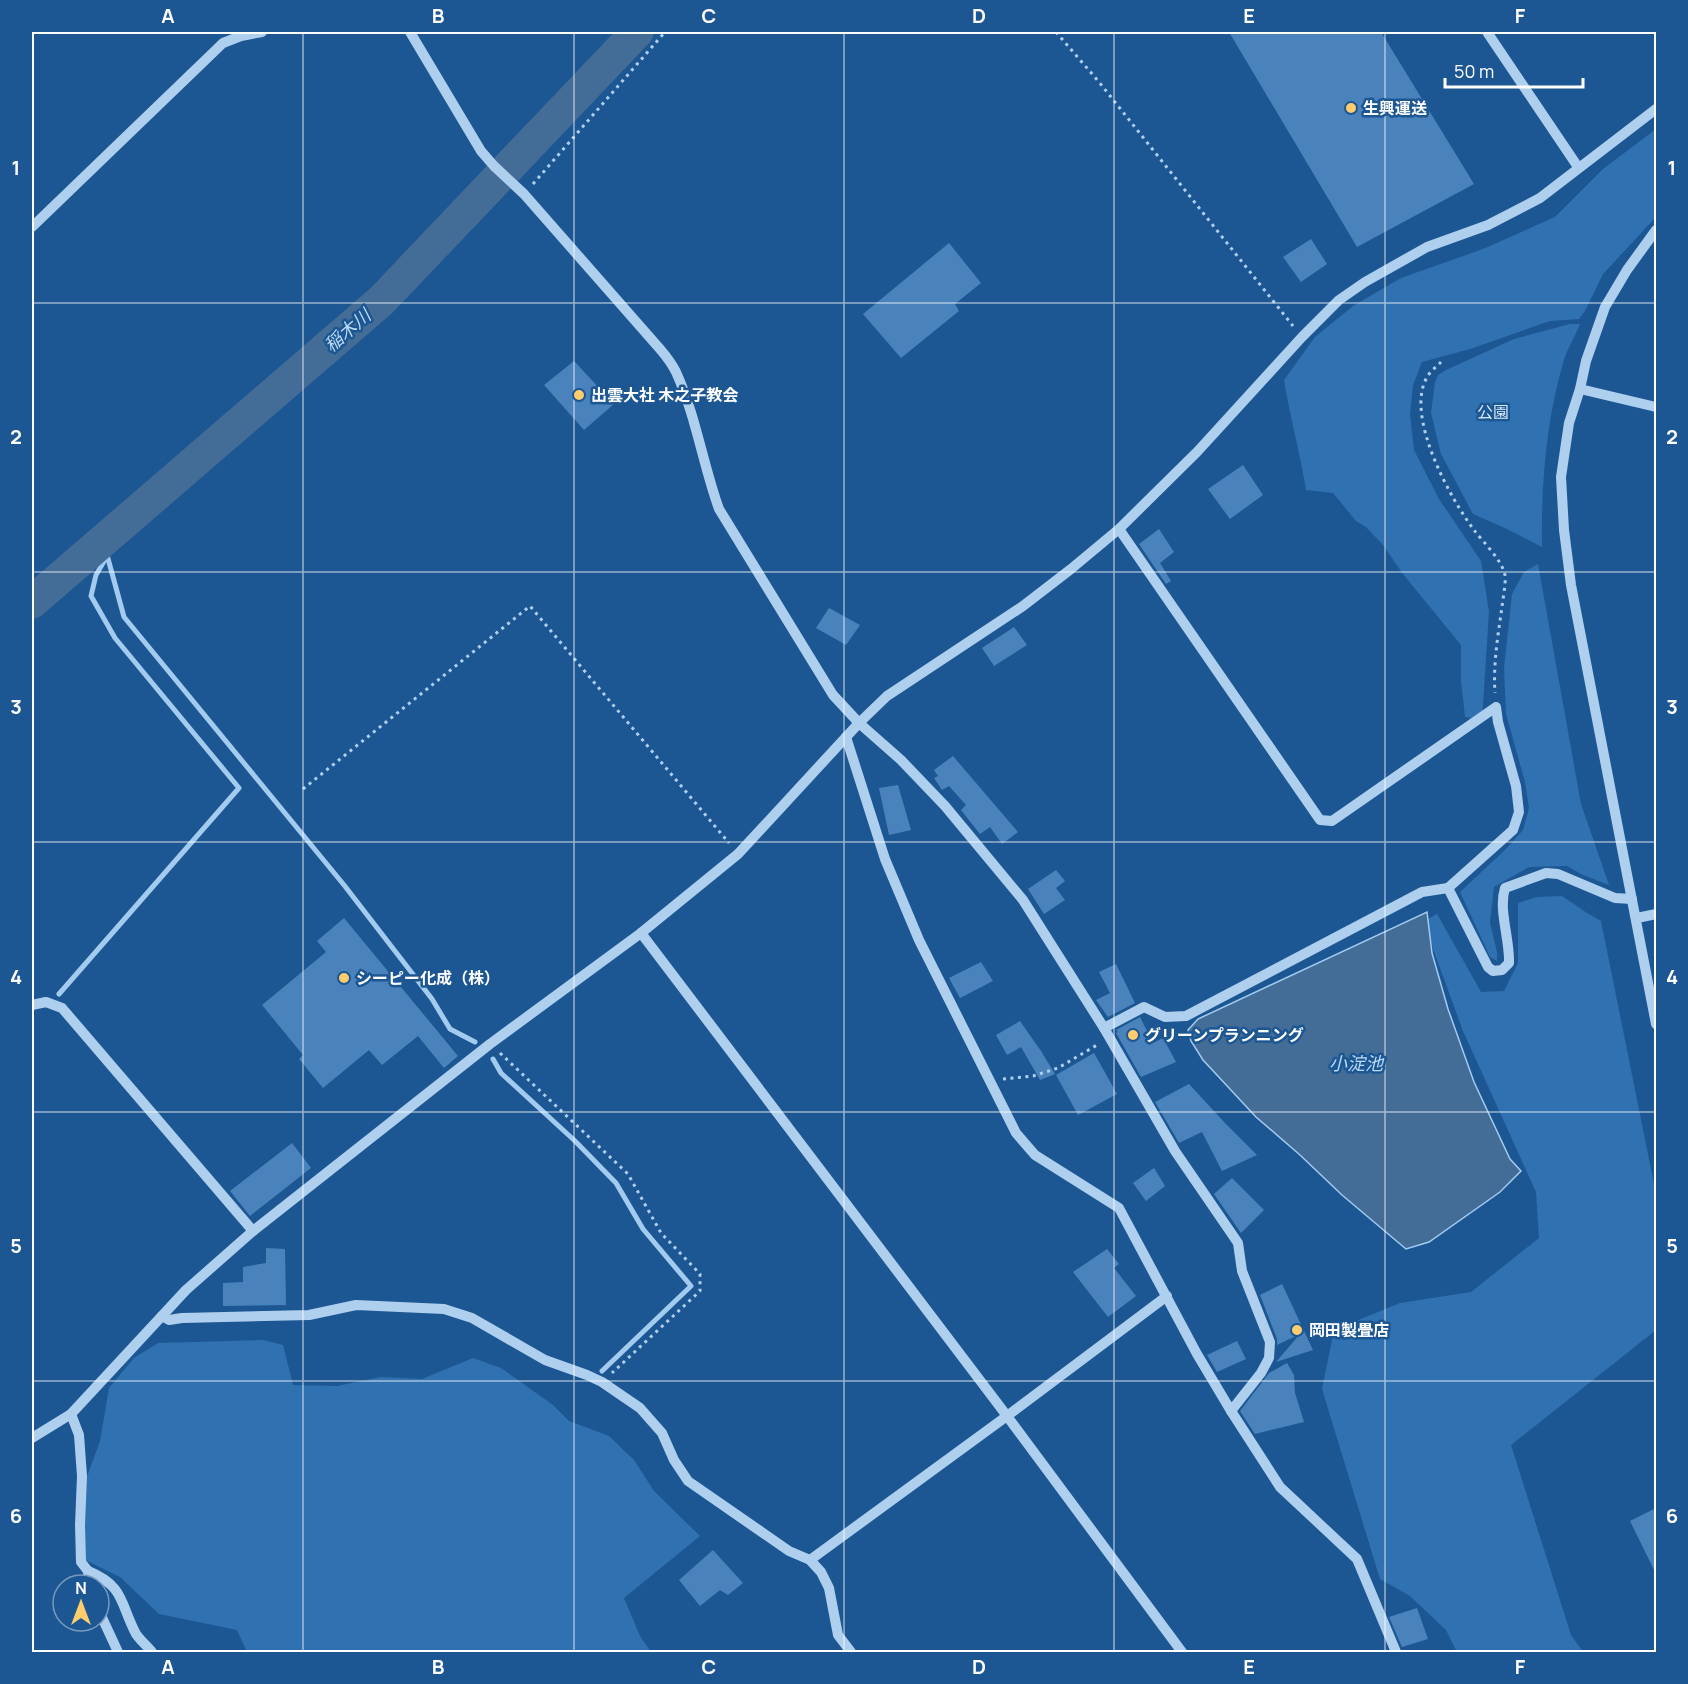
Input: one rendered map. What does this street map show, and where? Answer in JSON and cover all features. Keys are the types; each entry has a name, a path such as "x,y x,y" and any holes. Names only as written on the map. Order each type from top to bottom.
{"street":[{"path":"32,227 223,43 262,32"},
{"path":"410,32 481,151 524,194 660,349 675,370 719,509 833,694 859,723 901,760 945,806 1023,900 1106,1033 1175,1151 1238,1243 1242,1271 1270,1342 1269,1358 1261,1373 1231,1411"},
{"path":"1488,32 1578,168"},
{"path":"32,1438 70,1414 186,1290 253,1231 490,1044 642,933 738,854 859,723 887,696 1023,606 1119,529 1197,452 1339,300 1365,282 1427,247 1488,225 1540,198 1656,109"},
{"path":"1656,230 1627,270 1605,307 1586,361 1569,423 1561,477 1564,530 1571,585 1656,1024"},
{"path":"1580,389 1656,407"},
{"path":"1106,1033 1144,1007 1165,1017 1186,1016 1422,892 1448,888 1513,830 1519,812 1516,786 1496,707 1332,821 1320,820 1119,529"},
{"path":"846,737 885,859 894,880 920,940 1016,1133 1035,1155 1119,1208 1197,1354 1280,1487 1357,1559 1396,1653"},
{"path":"1448,888 1488,967 1493,971 1502,970 1509,963 1502,898 1505,888 1546,873 1558,874 1615,898 1632,899"},
{"path":"1637,918 1656,914"},
{"path":"642,933 1007,1416 1182,1653"},
{"path":"32,1005 46,1002 62,1008 253,1231"},
{"path":"810,1560 1167,1296"},
{"path":"162,1316 170,1320 182,1317 309,1315 356,1305 444,1309 472,1318 545,1360 602,1382 640,1408 662,1433 674,1460 688,1481 789,1551 810,1560 821,1572 829,1588 838,1635 851,1653"},
{"path":"70,1414 80,1435 81,1562 88,1571 102,1577 121,1596 137,1634 152,1653"},
{"path":"109,1633 118,1653"}],"path":[{"path":"524,194 665,32"},
{"path":"1056,32 1107,91 1302,337"},
{"path":"1441,362 1427,378 1421,394 1421,416 1435,462 1450,492 1472,527 1497,560 1505,576 1494,686 1496,707"},
{"path":"303,789 530,606 738,854"},
{"path":"990,1081 1033,1076 1058,1068 1106,1033"},
{"path":"490,1044 628,1174 661,1233 700,1274 700,1291 602,1382"}],"green space":[{"path":"1656,129 1656,217 1603,274 1579,319 1550,321 1470,349 1422,362 1413,385 1410,414 1414,450 1439,499 1481,561 1489,612 1482,719 1465,717 1461,680 1461,645 1403,574 1383,545 1366,527 1356,521 1333,493 1306,490 1284,380 1315,337 1353,306 1401,278 1483,249 1555,217 1603,169"},
{"name":"公園","path":"1570,324 1580,324 1565,358 1552,408 1542,500 1542,547 1473,514 1441,454 1431,413 1438,375 1514,339"},
{"path":"1538,564 1581,804 1609,885 1567,866 1529,867 1494,887 1490,923 1497,961 1490,957 1460,892 1523,830 1529,808 1525,782 1506,714 1504,668 1512,594 1524,572"},
{"path":"1562,896 1601,921 1656,1194 1656,1330 1511,1445 1571,1635 1583,1652 1457,1652 1446,1630 1410,1596 1380,1579 1322,1389 1334,1330 1400,1303 1471,1292 1539,1238 1536,1192 1463,1031 1433,949 1426,920 1437,914 1481,992 1504,991 1518,963 1518,903 1537,897"},
{"path":"263,1340 283,1345 293,1385 337,1386 381,1377 422,1379 473,1358 501,1368 553,1405 569,1421 609,1436 634,1460 654,1491 700,1536 624,1598 640,1636 651,1652 247,1652 237,1630 159,1614 120,1577 77,1556 81,1493 100,1441 109,1388 134,1358 158,1343"}],"water":[{"name":"小淀池","path":"1427,912 1432,953 1448,1009 1474,1082 1510,1159 1521,1171 1500,1192 1429,1242 1406,1249 1256,1117 1203,1060 1191,1041 1188,1030 1198,1019"}],"building":[{"name":"生興運送","path":"1229,32 1381,32 1474,184 1357,247"},
{"path":"1311,239 1327,264 1301,282 1283,257"},
{"path":"949,243 981,283 955,304 959,311 901,358 863,314"},
{"name":"出雲大社 木之子教会","path":"574,361 614,404 584,430 544,385"},
{"path":"1243,465 1263,495 1230,519 1208,489"},
{"path":"1159,529 1174,552 1160,563 1171,581 1166,584 1139,544"},
{"path":"829,608 860,625 846,645 816,628"},
{"path":"1014,627 1027,645 994,666 982,648"},
{"path":"953,756 1018,832 1002,844 990,827 980,834 961,810 966,805 949,786 942,790 934,778 938,776 934,770"},
{"path":"898,785 911,830 889,835 879,788"},
{"path":"1056,870 1065,881 1056,888 1065,900 1044,914 1028,889"},
{"name":"シーピー化成（株）","path":"344,918 458,1056 444,1068 418,1036 382,1065 369,1050 323,1088 299,1059 303,1055 262,1005 326,952 317,941"},
{"path":"981,962 993,981 960,998 949,978"},
{"path":"1116,964 1135,1003 1108,1017 1096,1000 1110,993 1099,972"},
{"path":"1140,1017 1153,1043 1163,1038 1176,1062 1141,1077 1116,1033 1118,1032 1116,1030"},
{"path":"1020,1021 1055,1074 1040,1080 1021,1047 1007,1055 996,1035"},
{"path":"1094,1053 1117,1094 1078,1115 1056,1075"},
{"path":"1189,1084 1257,1155 1222,1171 1202,1132 1179,1143 1155,1102"},
{"path":"292,1143 311,1168 250,1216 230,1191"},
{"path":"1154,1168 1165,1186 1146,1201 1133,1183"},
{"path":"1232,1178 1264,1210 1241,1233 1214,1194"},
{"path":"266,1248 285,1249 286,1305 223,1306 223,1283 243,1282 243,1267 266,1263"},
{"path":"1107,1249 1119,1264 1114,1268 1136,1296 1108,1317 1073,1272"},
{"name":"岡田製畳店","path":"1282,1284 1313,1350 1276,1362 1300,1334 1277,1345 1277,1339 1260,1295"},
{"path":"1237,1341 1246,1359 1217,1372 1207,1355"},
{"path":"1287,1363 1294,1375 1295,1393 1304,1422 1255,1434 1240,1411 1269,1373"},
{"path":"1656,1508 1656,1574 1630,1521"},
{"path":"713,1550 743,1583 728,1595 720,1590 700,1606 679,1580"},
{"path":"1417,1608 1428,1639 1402,1647 1389,1617"}],"waterway":[{"name":"稲木川","path":"32,602 382,300 637,32"},
{"path":"59,994 239,788 115,638 91,596 96,575 128,520"},
{"path":"107,555 124,617 344,885 432,999 450,1029 475,1042"},
{"path":"493,1059 501,1073 575,1141 616,1183 643,1229 691,1286 602,1371"}],"place":[{"name":"生興運送","path":"1351,108"},
{"name":"出雲大社 木之子教会","path":"579,395"},
{"name":"シーピー化成（株）","path":"344,978"},
{"name":"グリーンプランニング","path":"1133,1035"},
{"name":"岡田製畳店","path":"1297,1330"}]}
